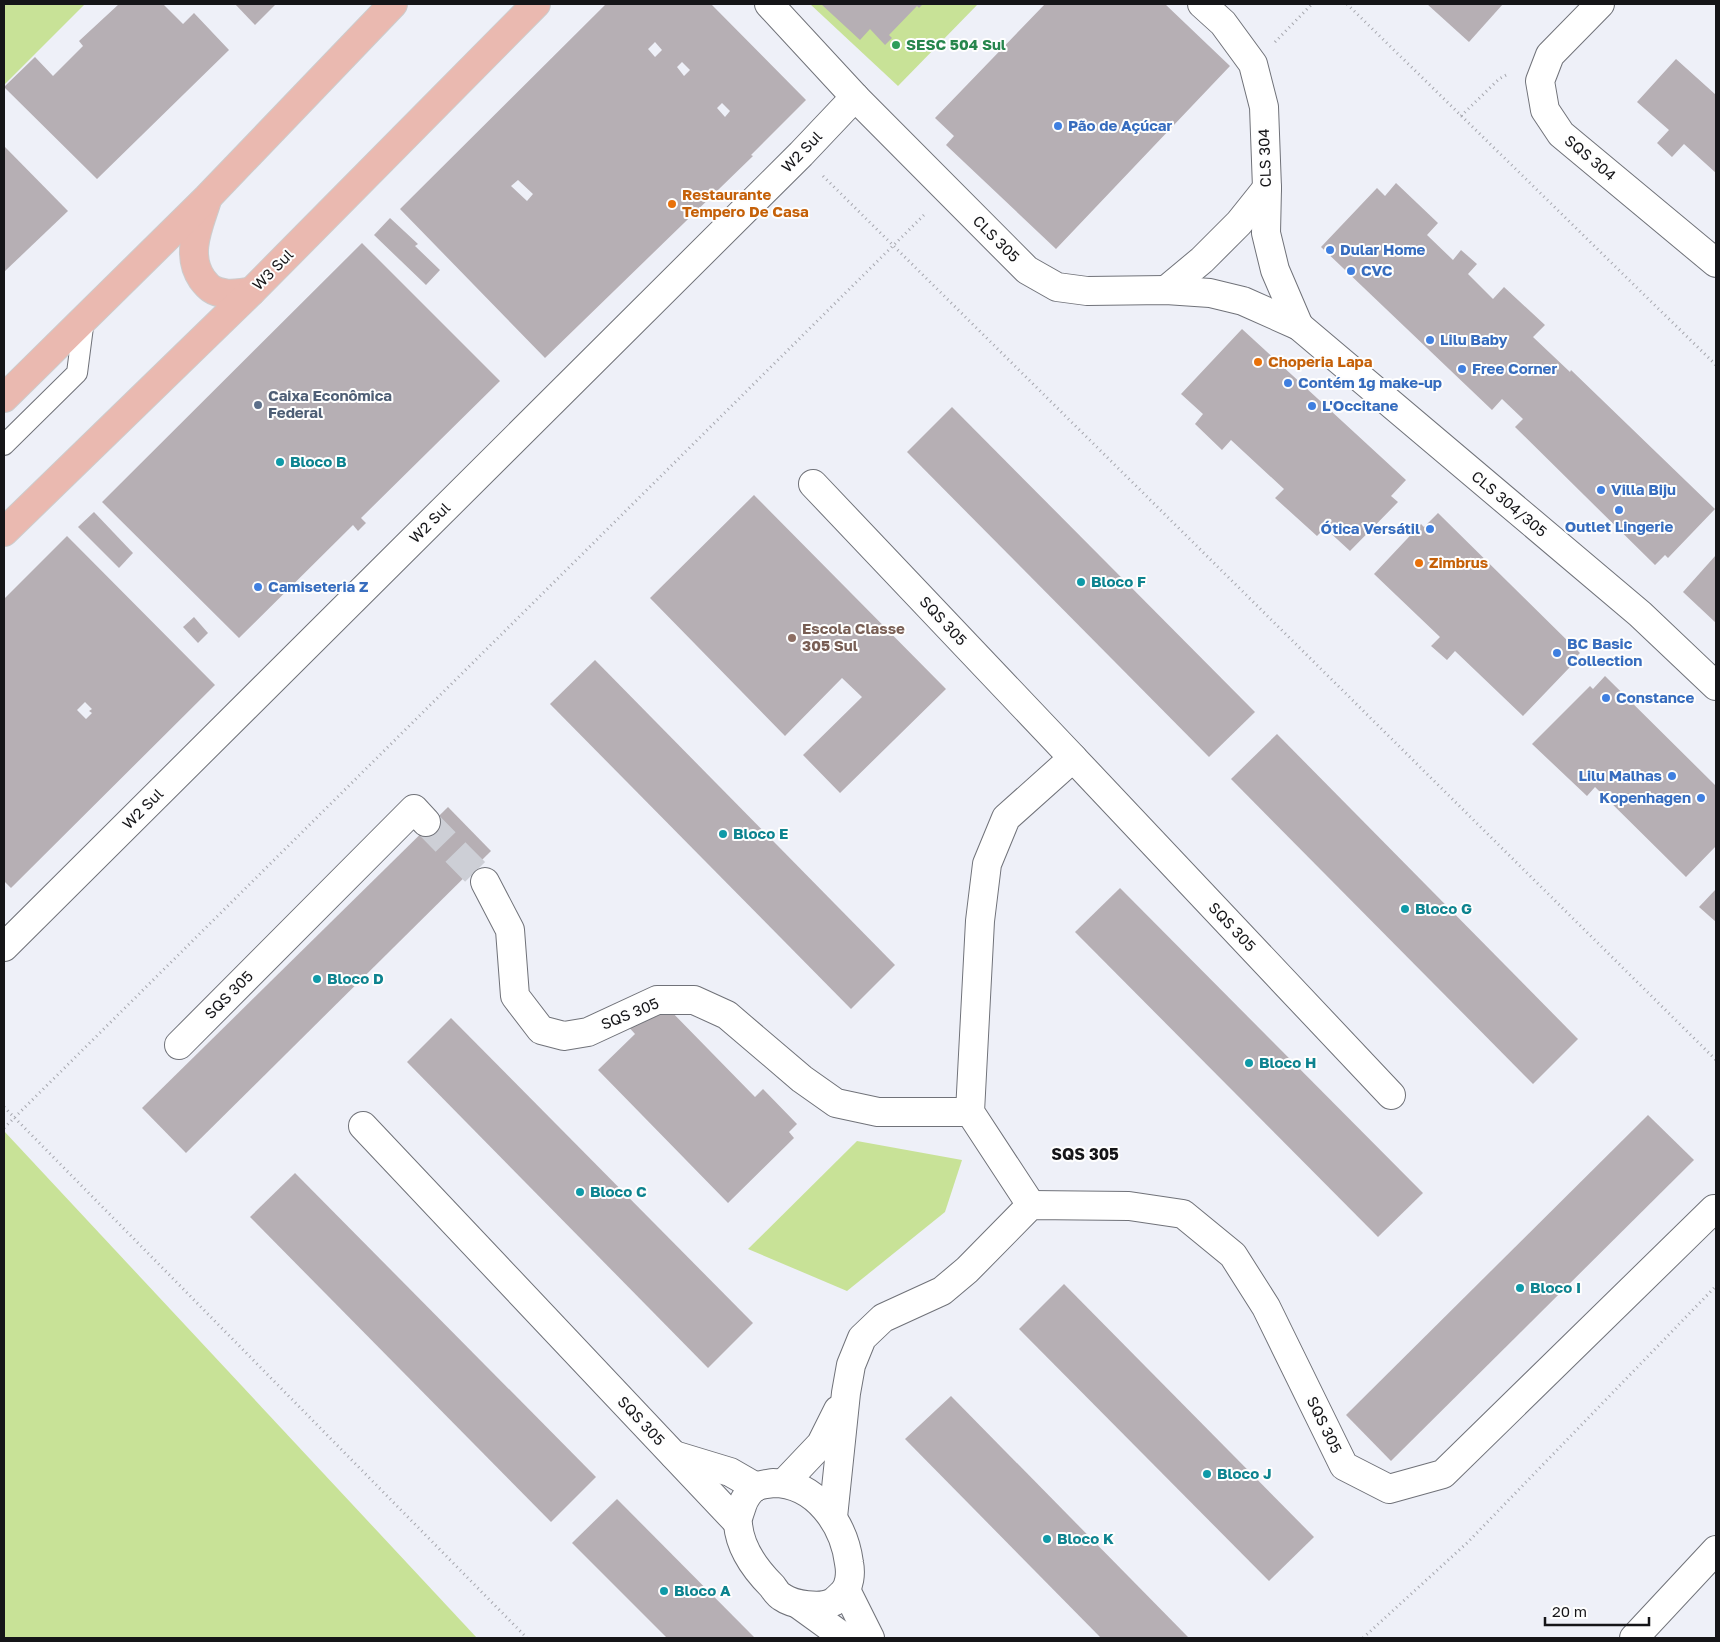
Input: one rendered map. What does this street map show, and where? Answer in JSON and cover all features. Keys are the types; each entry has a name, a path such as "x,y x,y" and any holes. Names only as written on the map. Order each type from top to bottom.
{"main road":[{"path":"4,398 207,198 393,4"},
{"name":"W3 Sul","path":"4,532 251,292 536,4"},
{"path":"207,198 194,244 194,262 200,276 210,289 224,294 251,292"}],"street":[{"name":"CLS 305","path":"769,4 855,97 1027,270 1057,287 1088,291 1166,290 1210,293 1243,301 1299,326"},
{"name":"CLS 304","path":"1202,4 1222,23 1253,64 1264,107 1267,188 1266,233 1275,270 1299,326"},
{"name":"SQS 304","path":"1600,4 1550,56 1540,81 1545,110 1561,134 1716,263"},
{"name":"W2 Sul","path":"4,947 855,97"},
{"path":"1166,290 1202,260 1239,223 1267,188"},
{"name":"CLS 304/305","path":"1299,326 1632,608 1716,686"},
{"name":"SQS 305","path":"813,484 1391,1095"},
{"path":"834,1517 846,1393 851,1365 862,1338 883,1318 942,1290 967,1270 1030,1205 970,1112 980,921 987,864 1006,818 1074,758"},
{"name":"SQS 305","path":"179,1045 414,809 426,822"},
{"name":"SQS 305","path":"485,882 510,930 515,996 541,1030 564,1036 588,1032 657,1000 694,1000 727,1016 802,1079 836,1103 878,1112 970,1112"},
{"name":"SQS 305","path":"363,1126 737,1522"},
{"name":"SQS 305","path":"1030,1205 1129,1206 1183,1214 1233,1255 1266,1307 1344,1466 1390,1489 1443,1474 1714,1209"},
{"path":"784,1483 821,1444 846,1393"},
{"name":"SQS 305","path":"673,1455 730,1472 756,1486"},
{"path":"798,1604 817,1605 833,1602 846,1590 851,1572 848,1552 842,1535 834,1517 803,1490 784,1483 756,1486 744,1499 737,1522 748,1557 758,1572 782,1597 798,1604 845,1638"},
{"path":"1634,1638 1716,1550"},
{"path":"846,1590 870,1638"}],"lane":[{"path":"4,445 77,373 84,319"}],"path":[{"path":"1253,64 1312,4"},
{"path":"1347,4 1716,366"},
{"path":"1462,116 1499,79 1526,65 1550,56"},
{"path":"800,154 1716,1060"},
{"path":"4,1128 948,190"},
{"path":"4,1107 528,1638"},
{"path":"1363,1638 1468,1542 1716,1286"}],"green space":[{"path":"4,4 85,4 4,85"},
{"name":"SESC 504 Sul","path":"810,4 978,4 898,86"},
{"path":"4,1131 477,1638 4,1638"},
{"path":"857,1141 962,1160 945,1212 847,1291 748,1249"}],"building":[{"path":"119,4 163,4 183,24 194,13 229,50 97,179 4,87 35,57 53,76 83,46 79,41"},
{"path":"235,4 276,4 255,25"},
{"path":"606,4 711,4 806,100 751,155 753,156 545,358 400,209","holes":["655,42 662,50 655,57 648,49","682,62 690,70 684,76 677,67","722,103 730,111 725,117 717,108","518,180 533,194 527,201 511,186"]},
{"path":"821,4 923,4 919,8 917,6 889,35 892,38 885,45 870,29 860,40"},
{"name":"Pão de Açúcar","path":"1045,4 1165,4 1230,66 1056,249 946,145 954,136 935,118"},
{"path":"1427,4 1503,4 1469,42"},
{"path":"1676,59 1716,95 1716,173 1684,144 1672,157 1657,143 1669,130 1637,102"},
{"path":"4,146 68,211 4,272"},
{"path":"1396,183 1438,223 1427,235 1453,260 1461,250 1477,264 1468,274 1493,299 1504,287 1545,325 1533,337 1570,372 1571,370 1715,509 1668,558 1665,555 1655,565 1515,427 1523,419 1502,399 1492,410 1321,247 1377,188 1385,196"},
{"path":"390,218 418,244 415,246 440,270 426,285 374,235"},
{"name":"Bloco B","path":"362,243 500,381 361,518 366,523 358,531 353,525 239,638 102,502"},
{"path":"1242,329 1406,480 1391,496 1398,502 1350,551 1325,528 1317,536 1275,498 1284,489 1231,440 1222,450 1195,424 1203,414 1181,394"},
{"name":"Bloco F","path":"952,407 1255,712 1209,757 907,452"},
{"name":"Escola Classe 305 Sul","path":"754,495 946,689 840,793 803,755 862,697 842,678 785,736 650,598"},
{"path":"94,512 133,553 119,568 78,527"},
{"path":"1438,513 1580,653 1568,665 1570,667 1523,716 1455,651 1447,660 1431,646 1440,637 1374,574 1421,524 1424,527"},
{"path":"67,536 215,685 11,888 4,881 4,599","holes":["85,702 92,709 89,711 92,713 86,719 77,710"]},
{"path":"1716,555 1716,623 1683,592"},
{"path":"194,617 208,633 198,643 183,627"},
{"name":"Bloco E","path":"595,660 895,965 851,1009 550,704"},
{"path":"1605,676 1716,786 1716,846 1686,877 1595,787 1587,796 1532,744 1590,686 1593,689"},
{"name":"Bloco G","path":"1277,734 1578,1039 1533,1084 1231,779"},
{"name":"Bloco D","path":"448,807 491,851 186,1153 142,1108"},
{"name":"Bloco H","path":"1120,888 1423,1193 1378,1237 1075,932"},
{"path":"1716,889 1716,922 1699,907"},
{"path":"665,1005 755,1097 763,1089 797,1124 789,1132 794,1138 728,1203 598,1070 635,1034 626,1024"},
{"name":"Bloco C","path":"451,1018 753,1323 708,1368 407,1062"},
{"name":"Bloco I","path":"1648,1115 1694,1160 1391,1461 1346,1415"},
{"path":"295,1173 596,1477 551,1522 250,1217"},
{"name":"Bloco J","path":"1064,1284 1314,1537 1269,1581 1019,1329"},
{"name":"Bloco K","path":"951,1396 1189,1638 1101,1638 905,1439"},
{"name":"Bloco A","path":"617,1499 755,1638 667,1638 572,1543"}],"tunnel":[{"path":"426,822 485,882"}],"place":[{"name":"SESC 504 Sul","path":"896,45"},
{"name":"Pão de Açúcar","path":"1058,126"},
{"name":"Restaurante Tempero De Casa","path":"672,204"},
{"name":"Dular Home","path":"1330,250"},
{"name":"CVC","path":"1351,271"},
{"name":"Lilu Baby","path":"1430,340"},
{"name":"Choperia Lapa","path":"1258,362"},
{"name":"Free Corner","path":"1462,369"},
{"name":"Contém 1g make-up","path":"1288,383"},
{"name":"Caixa Econômica Federal","path":"258,405"},
{"name":"L'Occitane","path":"1312,406"},
{"name":"Bloco B","path":"280,462"},
{"name":"Villa Biju","path":"1601,490"},
{"name":"Outlet Lingerie","path":"1619,510"},
{"name":"Ótica Versátil","path":"1430,529"},
{"name":"Zimbrus","path":"1419,563"},
{"name":"Bloco F","path":"1081,582"},
{"name":"Camiseteria Z","path":"258,587"},
{"name":"Escola Classe 305 Sul","path":"792,638"},
{"name":"BC Basic Collection","path":"1557,653"},
{"name":"Constance","path":"1606,698"},
{"name":"Lilu Malhas","path":"1672,776"},
{"name":"Kopenhagen","path":"1701,798"},
{"name":"Bloco E","path":"723,834"},
{"name":"Bloco G","path":"1405,909"},
{"name":"Bloco D","path":"317,979"},
{"name":"Bloco H","path":"1249,1063"},
{"name":"Bloco C","path":"580,1192"},
{"name":"Bloco I","path":"1520,1288"},
{"name":"Bloco J","path":"1207,1474"},
{"name":"Bloco K","path":"1047,1539"},
{"name":"Bloco A","path":"664,1591"}],"district":[{"name":"SQS 305","path":"1085,1154"}]}
